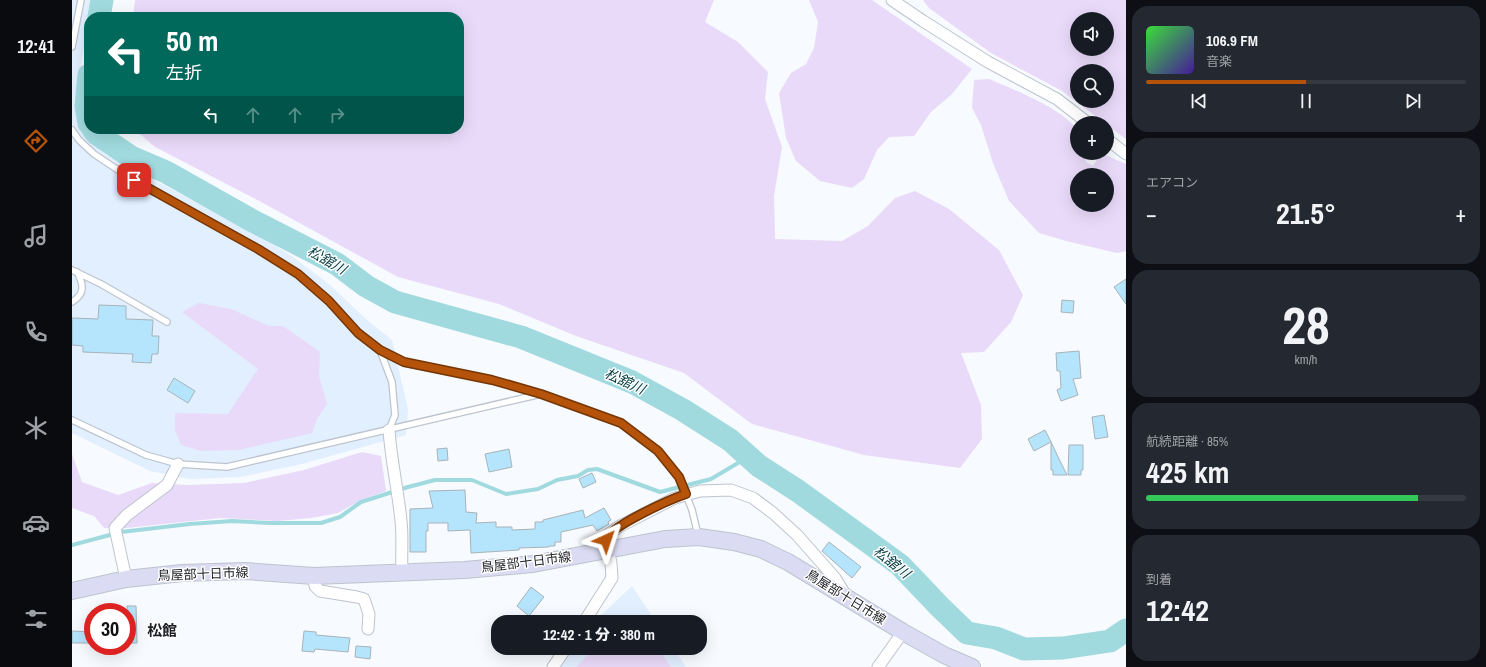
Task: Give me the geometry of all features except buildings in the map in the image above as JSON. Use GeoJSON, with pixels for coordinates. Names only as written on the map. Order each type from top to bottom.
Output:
{"type":"FeatureCollection","features":[{"type":"Feature","properties":{"kind":"main road","name":"鳥屋部十日市線"},"geometry":{"type":"LineString","coordinates":[[72,590],[126,579],[182,573],[246,571],[314,576],[465,570],[533,564],[666,539],[699,537],[734,542],[761,550],[805,571],[848,599],[944,655],[972,667]]}},
{"type":"Feature","properties":{"kind":"street"},"geometry":{"type":"LineString","coordinates":[[892,0],[988,62],[1057,99],[1079,116]]}},
{"type":"Feature","properties":{"kind":"street"},"geometry":{"type":"LineString","coordinates":[[1114,145],[1126,154]]}},
{"type":"Feature","properties":{"kind":"street"},"geometry":{"type":"LineString","coordinates":[[389,430],[390,451],[397,485],[401,522],[402,573]]}},
{"type":"Feature","properties":{"kind":"street"},"geometry":{"type":"LineString","coordinates":[[126,579],[115,528],[127,515],[167,485],[178,464]]}},
{"type":"Feature","properties":{"kind":"street"},"geometry":{"type":"LineString","coordinates":[[588,615],[612,578],[611,562],[606,539],[609,534],[620,526],[661,504],[686,494],[700,491],[731,490],[753,498],[773,513],[797,535],[835,578],[848,599]]}},
{"type":"Feature","properties":{"kind":"street"},"geometry":{"type":"LineString","coordinates":[[314,576],[315,586],[320,591],[357,596],[364,599],[369,614],[368,629]]}},
{"type":"Feature","properties":{"kind":"street"},"geometry":{"type":"LineString","coordinates":[[878,667],[903,632]]}},
{"type":"Feature","properties":{"kind":"street"},"geometry":{"type":"LineString","coordinates":[[553,667],[561,655]]}},
{"type":"Feature","properties":{"kind":"lane"},"geometry":{"type":"LineString","coordinates":[[72,47],[80,0]]}},
{"type":"Feature","properties":{"kind":"lane"},"geometry":{"type":"LineString","coordinates":[[72,130],[79,140],[94,154],[121,172],[258,249],[298,274],[329,301],[358,333],[380,350],[404,362],[492,380],[541,394],[621,423],[658,451],[679,477],[692,510],[699,537]]}},
{"type":"Feature","properties":{"kind":"lane"},"geometry":{"type":"LineString","coordinates":[[72,302],[79,298],[82,291],[82,281],[74,271]]}},
{"type":"Feature","properties":{"kind":"lane"},"geometry":{"type":"LineString","coordinates":[[74,271],[102,284],[167,322]]}},
{"type":"Feature","properties":{"kind":"lane"},"geometry":{"type":"LineString","coordinates":[[380,350],[392,382],[395,415],[389,430]]}},
{"type":"Feature","properties":{"kind":"lane"},"geometry":{"type":"LineString","coordinates":[[72,420],[146,455],[178,464],[227,468],[541,394]]}},
{"type":"Feature","properties":{"kind":"shaded area"},"geometry":{"type":"Polygon","coordinates":[[[72,0],[93,0],[91,12],[84,12],[84,48],[74,102],[84,129],[84,134],[87,134],[91,141],[105,154],[263,238],[293,257],[330,285],[366,319],[392,340],[408,409],[406,435],[302,464],[240,477],[190,479],[150,471],[72,433],[72,0]]]}},
{"type":"Feature","properties":{"kind":"shaded area"},"geometry":{"type":"Polygon","coordinates":[[[135,0],[714,0],[705,22],[738,42],[768,72],[765,99],[782,147],[774,196],[775,239],[842,241],[868,226],[895,198],[915,191],[949,209],[999,250],[1023,295],[1011,322],[984,352],[961,353],[981,405],[982,439],[960,468],[864,455],[752,424],[684,373],[576,336],[499,304],[398,277],[263,203],[155,147],[140,134],[464,134],[464,12],[134,12],[135,0]]]}},
{"type":"Feature","properties":{"kind":"shaded area"},"geometry":{"type":"Polygon","coordinates":[[[809,0],[872,0],[972,69],[952,94],[931,112],[914,136],[889,137],[877,150],[864,179],[852,188],[820,181],[796,161],[786,138],[779,93],[791,73],[806,64],[814,48],[818,22],[809,0]]]}},
{"type":"Feature","properties":{"kind":"shaded area"},"geometry":{"type":"Polygon","coordinates":[[[923,0],[1126,0],[1126,139],[1114,130],[1114,116],[1096,116],[1085,108],[1114,108],[1114,64],[1070,64],[1070,97],[1062,91],[991,53],[929,8],[923,0]]]}},
{"type":"Feature","properties":{"kind":"shaded area"},"geometry":{"type":"Polygon","coordinates":[[[989,79],[1037,100],[1070,121],[1070,160],[1086,160],[1086,162],[1093,166],[1097,160],[1114,160],[1114,159],[1126,164],[1126,251],[1117,253],[1039,233],[1009,201],[993,163],[981,125],[972,108],[974,80],[989,79]]]}},
{"type":"Feature","properties":{"kind":"shaded area"},"geometry":{"type":"Polygon","coordinates":[[[199,303],[231,309],[269,326],[283,326],[320,352],[319,376],[327,404],[317,419],[312,433],[239,450],[201,451],[181,445],[175,430],[175,413],[228,414],[258,369],[182,312],[199,303]]]}},
{"type":"Feature","properties":{"kind":"shaded area"},"geometry":{"type":"Polygon","coordinates":[[[362,452],[381,456],[386,491],[361,500],[338,513],[311,518],[278,521],[221,518],[126,528],[104,528],[94,516],[72,508],[72,454],[82,482],[118,495],[152,483],[189,485],[244,483],[304,470],[362,452]]]}},
{"type":"Feature","properties":{"kind":"shaded area"},"geometry":{"type":"Polygon","coordinates":[[[632,586],[651,615],[601,615],[632,586]]]}},
{"type":"Feature","properties":{"kind":"shaded area"},"geometry":{"type":"Polygon","coordinates":[[[566,655],[678,655],[686,667],[558,667],[566,655]]]}},
{"type":"Feature","properties":{"kind":"shaded area"},"geometry":{"type":"Polygon","coordinates":[[[588,655],[663,655],[671,667],[576,667],[588,655]]]}},
{"type":"Feature","properties":{"kind":"waterway","name":"松舘川"},"geometry":{"type":"LineString","coordinates":[[100,12],[102,0]]}},
{"type":"Feature","properties":{"kind":"waterway","name":"松舘川"},"geometry":{"type":"LineString","coordinates":[[97,134],[131,157],[166,172],[251,220],[337,264],[366,286],[395,302],[521,337],[632,382],[683,410],[730,440],[759,466],[798,491],[900,565],[967,633],[996,638],[1024,649],[1063,648],[1110,641],[1126,630]]}},
{"type":"Feature","properties":{"kind":"waterway"},"geometry":{"type":"LineString","coordinates":[[72,545],[121,532],[190,524],[232,521],[321,523],[340,517],[361,502],[435,480],[472,480],[506,494],[538,489],[557,480],[578,476],[588,470],[597,469],[660,492],[711,479],[738,463],[745,452]]}},
{"type":"Feature","properties":{"kind":"district","name":"松館"},"geometry":{"type":"Point","coordinates":[162,630]}},
{"type":"Feature","properties":{"kind":"route"},"geometry":{"type":"LineString","coordinates":[[134,180],[258,249],[298,274],[329,301],[358,333],[380,350],[404,362],[492,380],[541,394],[621,423],[658,451],[679,477],[686,494],[661,504],[620,526],[609,534],[606,540]]}}]}
